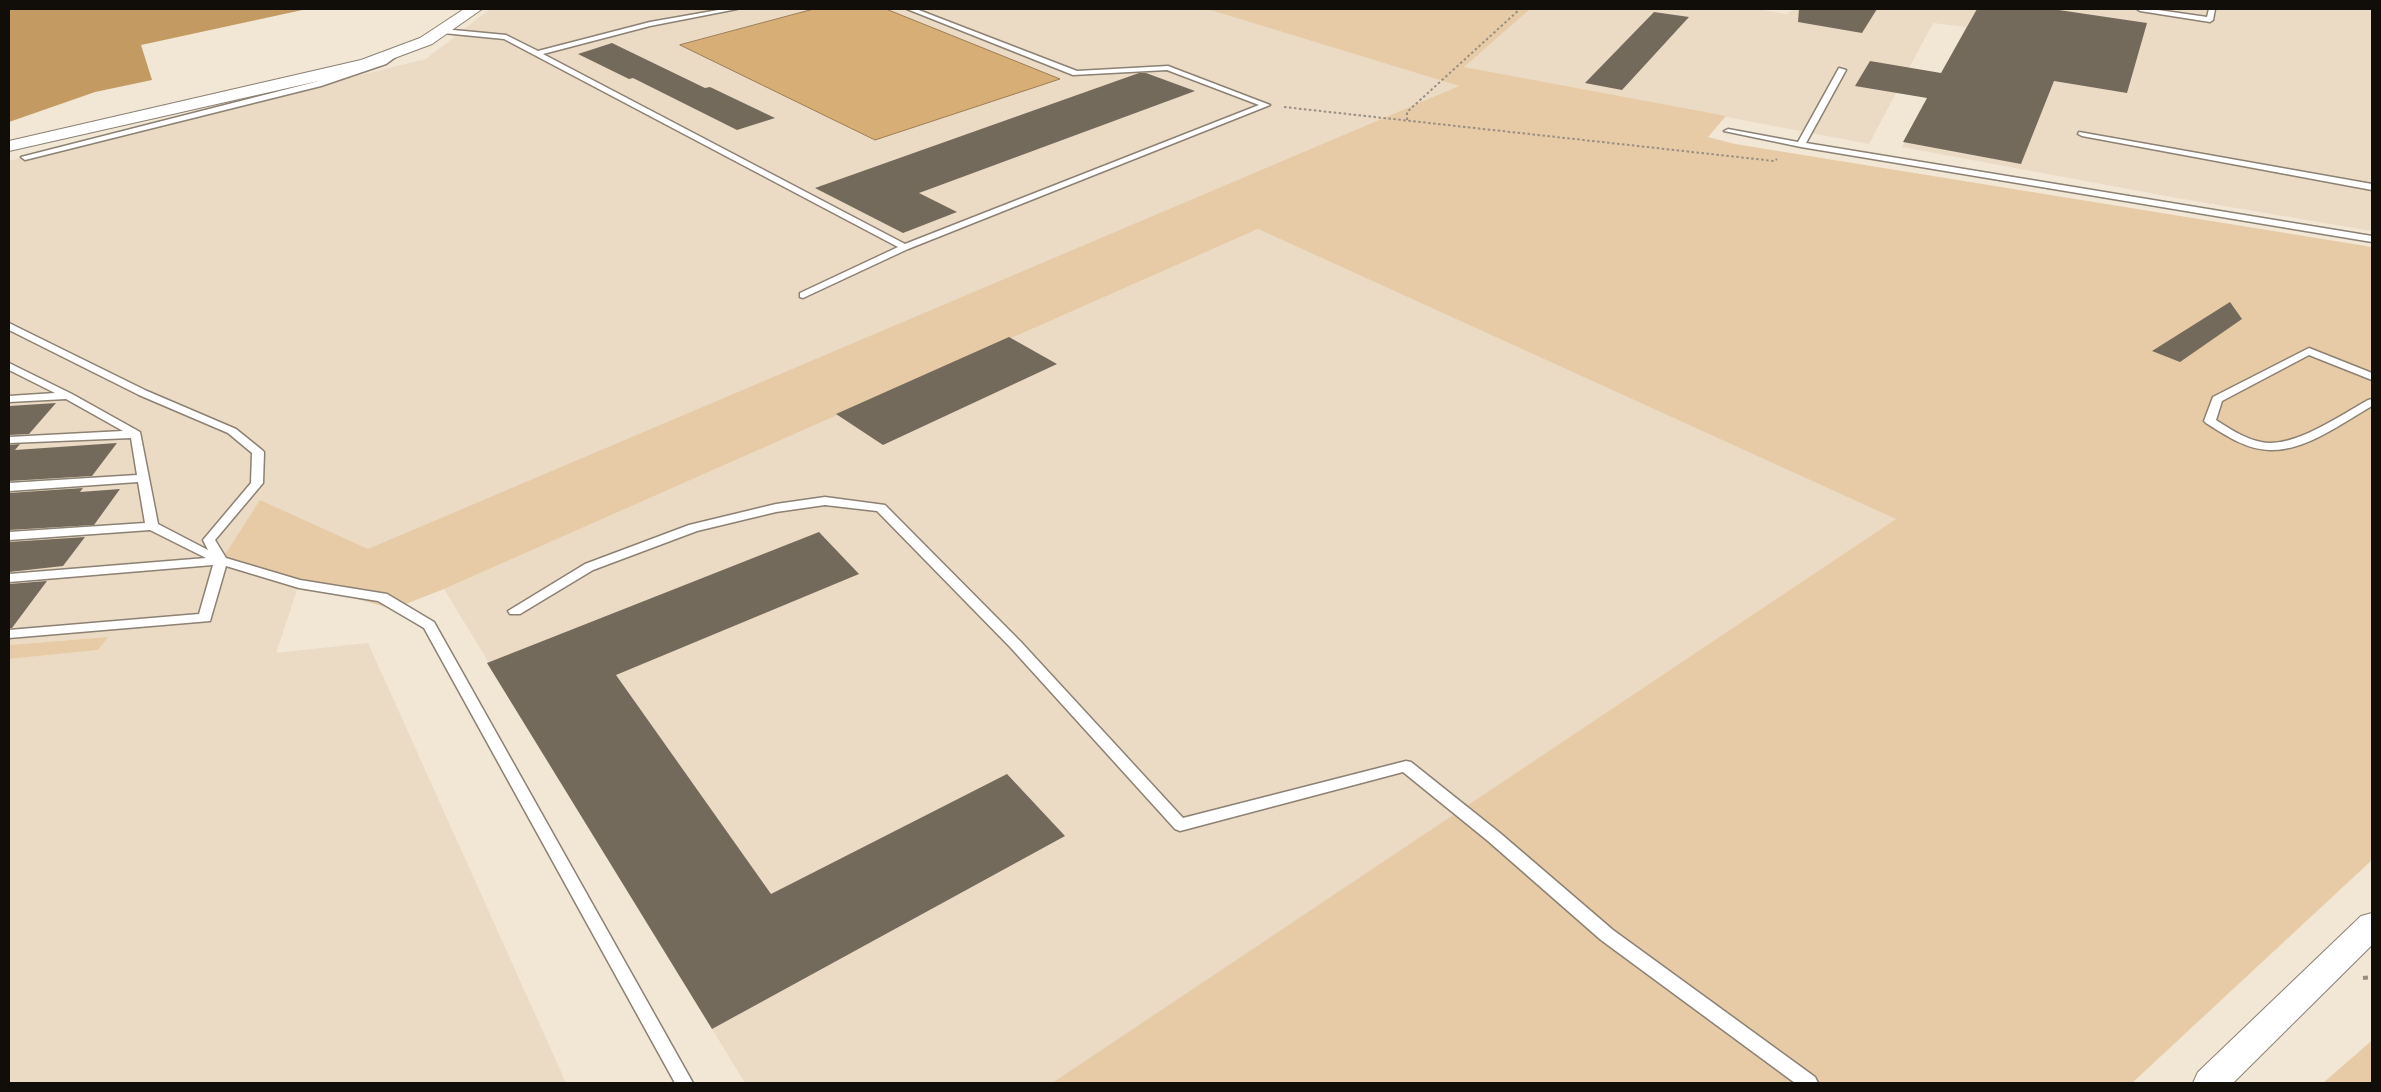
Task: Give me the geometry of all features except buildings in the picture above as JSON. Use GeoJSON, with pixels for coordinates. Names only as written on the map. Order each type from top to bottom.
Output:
{"type":"FeatureCollection","features":[{"type":"Feature","properties":{"kind":"street"},"geometry":{"type":"LineString","coordinates":[[9,146],[323,75],[399,52],[443,31],[474,9]]}},
{"type":"Feature","properties":{"kind":"street"},"geometry":{"type":"LineString","coordinates":[[2210,1083],[2372,924]]}},
{"type":"Feature","properties":{"kind":"lane"},"geometry":{"type":"LineString","coordinates":[[538,53],[650,24],[734,9]]}},
{"type":"Feature","properties":{"kind":"lane"},"geometry":{"type":"LineString","coordinates":[[910,9],[1076,72],[1168,68],[1266,105]]}},
{"type":"Feature","properties":{"kind":"lane"},"geometry":{"type":"LineString","coordinates":[[2140,9],[2210,20],[2212,9]]}},
{"type":"Feature","properties":{"kind":"lane"},"geometry":{"type":"LineString","coordinates":[[443,31],[506,37],[905,247]]}},
{"type":"Feature","properties":{"kind":"lane"},"geometry":{"type":"LineString","coordinates":[[24,156],[318,84],[383,62],[399,52]]}},
{"type":"Feature","properties":{"kind":"lane"},"geometry":{"type":"LineString","coordinates":[[1801,144],[1842,70]]}},
{"type":"Feature","properties":{"kind":"lane"},"geometry":{"type":"LineString","coordinates":[[803,295],[905,247],[1266,105]]}},
{"type":"Feature","properties":{"kind":"lane"},"geometry":{"type":"LineString","coordinates":[[1728,131],[2372,239]]}},
{"type":"Feature","properties":{"kind":"lane"},"geometry":{"type":"LineString","coordinates":[[2082,134],[2372,187]]}},
{"type":"Feature","properties":{"kind":"lane"},"geometry":{"type":"LineString","coordinates":[[9,326],[143,393],[232,431],[258,452],[257,483],[209,540],[221,562],[205,618],[9,634]]}},
{"type":"Feature","properties":{"kind":"lane"},"geometry":{"type":"LineString","coordinates":[[2372,377],[2309,351],[2217,399],[2210,421],[2232,436],[2269,447],[2292,444],[2372,402]]}},
{"type":"Feature","properties":{"kind":"lane"},"geometry":{"type":"LineString","coordinates":[[9,366],[136,434]]}},
{"type":"Feature","properties":{"kind":"lane"},"geometry":{"type":"LineString","coordinates":[[9,399],[68,396]]}},
{"type":"Feature","properties":{"kind":"lane"},"geometry":{"type":"LineString","coordinates":[[136,434],[152,526]]}},
{"type":"Feature","properties":{"kind":"lane"},"geometry":{"type":"LineString","coordinates":[[9,440],[136,434]]}},
{"type":"Feature","properties":{"kind":"lane"},"geometry":{"type":"LineString","coordinates":[[9,487],[143,478]]}},
{"type":"Feature","properties":{"kind":"lane"},"geometry":{"type":"LineString","coordinates":[[515,611],[589,567],[693,528],[776,508],[825,501],[881,508],[1016,645],[1180,825],[1406,766],[1494,837],[1607,935],[1809,1083]]}},
{"type":"Feature","properties":{"kind":"lane"},"geometry":{"type":"LineString","coordinates":[[9,536],[152,526],[221,562],[299,584],[382,597],[429,626],[684,1083]]}},
{"type":"Feature","properties":{"kind":"lane"},"geometry":{"type":"LineString","coordinates":[[9,578],[221,562]]}},
{"type":"Feature","properties":{"kind":"path"},"geometry":{"type":"LineString","coordinates":[[1407,120],[1408,112],[1520,9]]}},
{"type":"Feature","properties":{"kind":"path"},"geometry":{"type":"LineString","coordinates":[[1266,105],[1774,161],[1801,144]]}},
{"type":"Feature","properties":{"kind":"shaded area"},"geometry":{"type":"Polygon","coordinates":[[[9,9],[307,9],[141,45],[152,80],[95,92],[9,122],[9,9]]]}},
{"type":"Feature","properties":{"kind":"shaded area"},"geometry":{"type":"Polygon","coordinates":[[[490,9],[1207,9],[1459,86],[368,550],[260,500],[299,584],[276,653],[368,643],[566,1083],[9,1083],[9,659],[98,650],[107,637],[9,645],[9,161],[426,59],[490,9]]]}},
{"type":"Feature","properties":{"kind":"shaded area"},"geometry":{"type":"Polygon","coordinates":[[[814,9],[886,9],[1060,79],[875,140],[680,45],[814,9]]]}},
{"type":"Feature","properties":{"kind":"shaded area"},"geometry":{"type":"Polygon","coordinates":[[[1207,9],[1530,9],[1464,67],[1726,116],[1708,137],[1735,144],[2372,247],[2372,860],[2132,1083],[1052,1083],[1896,519],[1258,229],[444,589],[393,609],[221,561],[260,500],[368,549],[1459,86],[1207,9]]]}},
{"type":"Feature","properties":{"kind":"shaded area"},"geometry":{"type":"Polygon","coordinates":[[[1530,9],[1756,9],[1786,14],[1794,9],[2372,9],[2372,231],[2177,198],[1902,147],[1966,27],[1933,23],[1869,144],[1463,67],[1530,9]]]}},
{"type":"Feature","properties":{"kind":"shaded area"},"geometry":{"type":"Polygon","coordinates":[[[1258,229],[1897,519],[1052,1083],[745,1083],[444,589],[1258,229]]]}},
{"type":"Feature","properties":{"kind":"shaded area"},"geometry":{"type":"Polygon","coordinates":[[[108,637],[98,650],[9,659],[9,645],[108,637]]]}},
{"type":"Feature","properties":{"kind":"shaded area"},"geometry":{"type":"Polygon","coordinates":[[[2372,1040],[2372,1083],[2323,1083],[2369,1043],[2372,1040]]]}}]}
